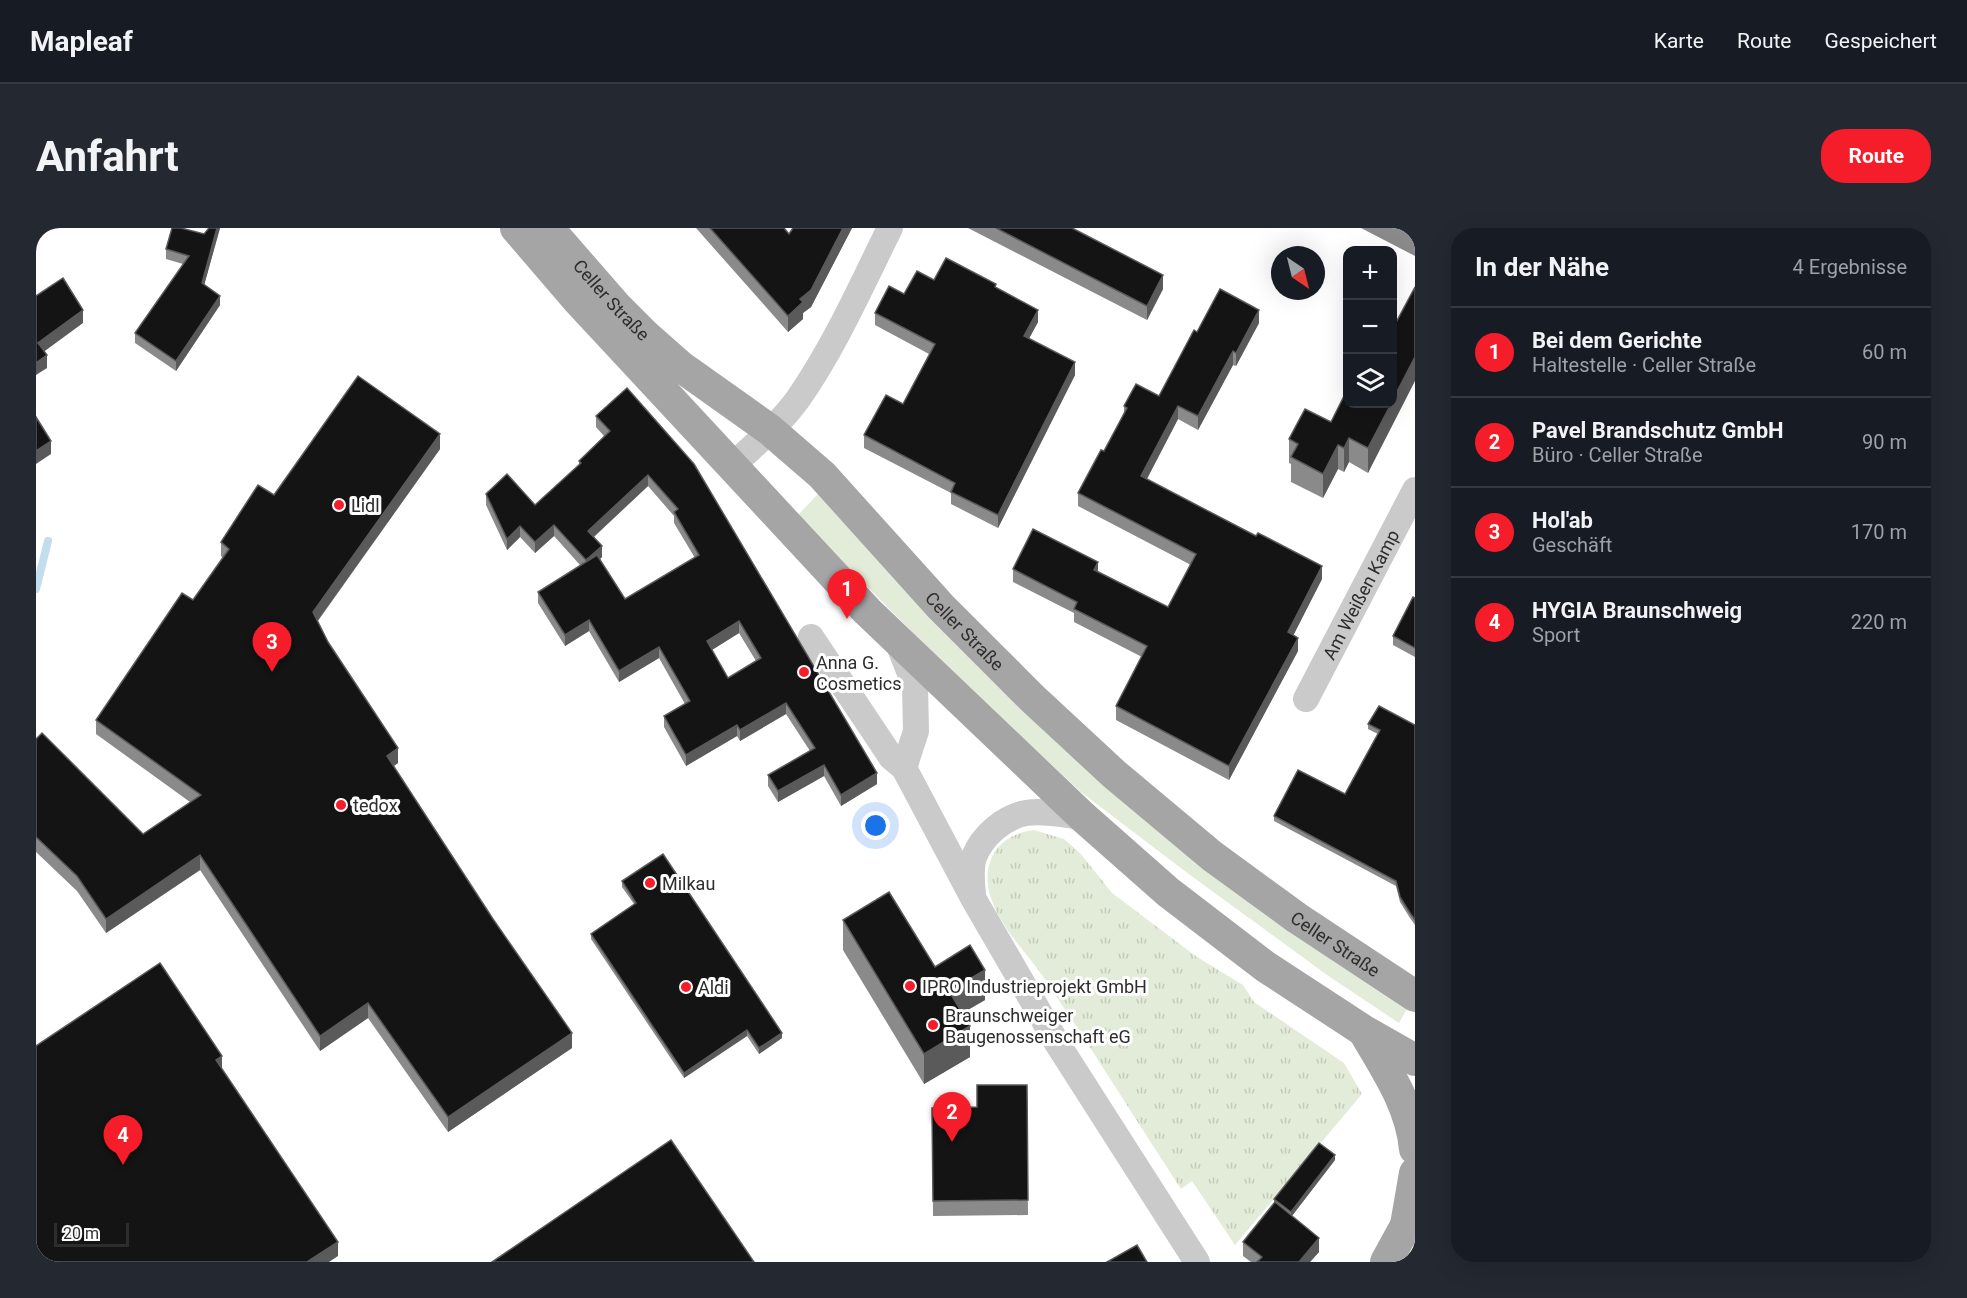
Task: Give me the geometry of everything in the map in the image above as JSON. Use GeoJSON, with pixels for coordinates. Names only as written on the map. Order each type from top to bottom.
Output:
{"type":"FeatureCollection","features":[{"type":"Feature","properties":{"kind":"main road","name":"Celler Straße"},"geometry":{"type":"LineString","coordinates":[[516,228],[577,299],[898,643],[1083,817],[1168,892],[1266,967],[1364,1031],[1415,1060]]}},
{"type":"Feature","properties":{"kind":"main road","name":"Celler Straße"},"geometry":{"type":"LineString","coordinates":[[548,228],[616,306],[646,336],[680,366],[770,430],[822,475],[941,607],[1032,698],[1114,774],[1221,863],[1297,918],[1415,996]]}},
{"type":"Feature","properties":{"kind":"main road"},"geometry":{"type":"LineString","coordinates":[[1364,1031],[1408,1113],[1415,1149]]}},
{"type":"Feature","properties":{"kind":"main road"},"geometry":{"type":"LineString","coordinates":[[1386,1262],[1411,1217],[1415,1173]]}},
{"type":"Feature","properties":{"kind":"street"},"geometry":{"type":"LineString","coordinates":[[733,465],[770,430],[796,401],[825,357],[890,228]]}},
{"type":"Feature","properties":{"kind":"street","name":"Am Weißen Kamp"},"geometry":{"type":"LineString","coordinates":[[1306,699],[1415,490]]}},
{"type":"Feature","properties":{"kind":"street"},"geometry":{"type":"LineString","coordinates":[[811,637],[891,757],[904,768],[973,898],[1057,1043],[1197,1262]]}},
{"type":"Feature","properties":{"kind":"street","name":"Celler Straße"},"geometry":{"type":"LineString","coordinates":[[898,643],[915,686],[916,731],[904,768]]}},
{"type":"Feature","properties":{"kind":"street"},"geometry":{"type":"LineString","coordinates":[[973,898],[971,875],[974,856],[991,831],[1007,820],[1025,813],[1042,812],[1083,817]]}},
{"type":"Feature","properties":{"kind":"street"},"geometry":{"type":"LineString","coordinates":[[1364,1031],[1415,1047]]}},
{"type":"Feature","properties":{"kind":"green space"},"geometry":{"type":"Polygon","coordinates":[[[819,493],[975,659],[1407,1009],[1399,1023],[1327,975],[1081,792],[959,679],[797,516],[819,493]]]}},
{"type":"Feature","properties":{"kind":"green space"},"geometry":{"type":"Polygon","coordinates":[[[1034,830],[1064,839],[1080,853],[1112,893],[1197,957],[1243,985],[1254,1002],[1344,1063],[1362,1094],[1235,1245],[1192,1181],[1181,1189],[1061,1004],[996,911],[988,885],[989,864],[993,855],[1005,841],[1023,832],[1034,830]]]}},
{"type":"Feature","properties":{"kind":"building"},"geometry":{"type":"Polygon","coordinates":[[[172,228],[204,234],[209,228],[217,228],[202,283],[220,296],[176,361],[135,333],[189,256],[166,249],[172,228]]]}},
{"type":"Feature","properties":{"kind":"building"},"geometry":{"type":"Polygon","coordinates":[[[710,228],[784,228],[789,234],[793,228],[843,228],[811,290],[800,299],[803,302],[788,316],[710,228]]]}},
{"type":"Feature","properties":{"kind":"building"},"geometry":{"type":"Polygon","coordinates":[[[996,228],[1072,228],[1163,275],[1147,306],[996,228]]]}},
{"type":"Feature","properties":{"kind":"building"},"geometry":{"type":"Polygon","coordinates":[[[946,258],[996,284],[995,287],[1038,310],[1024,336],[1075,362],[998,515],[951,492],[955,483],[864,435],[886,395],[903,404],[935,344],[875,313],[889,286],[904,294],[917,271],[934,280],[946,258]]]}},
{"type":"Feature","properties":{"kind":"building"},"geometry":{"type":"Polygon","coordinates":[[[63,278],[83,310],[38,343],[47,355],[36,363],[36,296],[63,278]]]}},
{"type":"Feature","properties":{"kind":"building"},"geometry":{"type":"Polygon","coordinates":[[[1415,287],[1415,357],[1397,391],[1397,354],[1397,321],[1415,287]]]}},
{"type":"Feature","properties":{"kind":"building"},"geometry":{"type":"Polygon","coordinates":[[[1220,289],[1259,310],[1236,353],[1233,351],[1198,416],[1178,406],[1141,476],[1256,536],[1258,533],[1322,566],[1288,632],[1298,638],[1229,766],[1116,706],[1147,646],[1074,609],[1077,602],[1013,569],[1033,529],[1098,562],[1094,570],[1168,607],[1196,554],[1078,493],[1127,408],[1124,406],[1136,384],[1159,396],[1194,330],[1197,332],[1220,289]]]}},
{"type":"Feature","properties":{"kind":"building"},"geometry":{"type":"Polygon","coordinates":[[[358,376],[440,434],[313,612],[328,642],[398,748],[387,756],[493,919],[572,1033],[448,1117],[368,1003],[320,1036],[200,855],[106,919],[77,876],[36,837],[36,739],[42,733],[143,834],[201,795],[96,720],[182,593],[193,600],[229,549],[221,542],[258,485],[274,495],[358,376]]]}},
{"type":"Feature","properties":{"kind":"building"},"geometry":{"type":"Polygon","coordinates":[[[627,388],[694,464],[877,773],[841,795],[824,765],[778,791],[768,775],[815,748],[786,703],[740,730],[737,725],[686,755],[664,716],[690,701],[659,647],[619,671],[589,620],[565,635],[538,592],[597,555],[625,599],[699,555],[674,512],[678,509],[648,475],[588,531],[602,546],[586,560],[554,525],[535,542],[520,526],[507,539],[486,494],[507,474],[535,505],[581,463],[579,461],[610,431],[596,416],[627,388]],[[739,621],[707,641],[728,678],[761,658],[739,621]]]}},
{"type":"Feature","properties":{"kind":"building"},"geometry":{"type":"Polygon","coordinates":[[[1343,398],[1343,408],[1389,408],[1368,448],[1349,438],[1344,448],[1338,445],[1323,474],[1291,457],[1298,444],[1289,439],[1305,409],[1331,422],[1343,398]]]}},
{"type":"Feature","properties":{"kind":"building"},"geometry":{"type":"Polygon","coordinates":[[[36,417],[51,441],[36,451],[36,417]]]}},
{"type":"Feature","properties":{"kind":"building"},"geometry":{"type":"Polygon","coordinates":[[[1413,597],[1415,598],[1415,648],[1393,636],[1413,597]]]}},
{"type":"Feature","properties":{"kind":"building"},"geometry":{"type":"Polygon","coordinates":[[[1379,706],[1415,725],[1415,920],[1400,897],[1396,881],[1274,816],[1298,770],[1345,794],[1380,730],[1368,724],[1379,706]]]}},
{"type":"Feature","properties":{"kind":"building","name":"Aldi"},"geometry":{"type":"Polygon","coordinates":[[[663,854],[782,1033],[759,1048],[747,1030],[684,1073],[591,934],[636,903],[622,881],[663,854]]]}},
{"type":"Feature","properties":{"kind":"building"},"geometry":{"type":"Polygon","coordinates":[[[889,892],[935,967],[970,945],[985,970],[949,991],[970,1026],[924,1054],[843,920],[889,892]]]}},
{"type":"Feature","properties":{"kind":"building"},"geometry":{"type":"Polygon","coordinates":[[[160,963],[222,1056],[216,1060],[338,1242],[307,1262],[36,1262],[36,1046],[160,963]]]}},
{"type":"Feature","properties":{"kind":"building"},"geometry":{"type":"Polygon","coordinates":[[[977,1085],[1027,1085],[1028,1200],[933,1201],[932,1108],[977,1107],[977,1085]]]}},
{"type":"Feature","properties":{"kind":"building"},"geometry":{"type":"Polygon","coordinates":[[[671,1140],[754,1262],[492,1262],[671,1140]]]}},
{"type":"Feature","properties":{"kind":"building"},"geometry":{"type":"Polygon","coordinates":[[[1319,1143],[1335,1155],[1291,1212],[1274,1199],[1319,1143]]]}},
{"type":"Feature","properties":{"kind":"building"},"geometry":{"type":"Polygon","coordinates":[[[1275,1202],[1319,1238],[1299,1262],[1257,1262],[1262,1257],[1243,1242],[1275,1202]]]}},
{"type":"Feature","properties":{"kind":"building"},"geometry":{"type":"Polygon","coordinates":[[[1137,1245],[1147,1262],[1107,1262],[1137,1245]]]}},
{"type":"Feature","properties":{"kind":"waterway"},"geometry":{"type":"LineString","coordinates":[[36,589],[48,541]]}},
{"type":"Feature","properties":{"kind":"place","name":"Lidl"},"geometry":{"type":"Point","coordinates":[339,505]}},
{"type":"Feature","properties":{"kind":"place","name":"Bei dem Gerichte"},"geometry":{"type":"Point","coordinates":[847,619]}},
{"type":"Feature","properties":{"kind":"place","name":"Hol'ab"},"geometry":{"type":"Point","coordinates":[272,672]}},
{"type":"Feature","properties":{"kind":"place","name":"Anna G. Cosmetics"},"geometry":{"type":"Point","coordinates":[804,672]}},
{"type":"Feature","properties":{"kind":"place","name":"tedox"},"geometry":{"type":"Point","coordinates":[341,805]}},
{"type":"Feature","properties":{"kind":"place","name":"Milkau"},"geometry":{"type":"Point","coordinates":[650,883]}},
{"type":"Feature","properties":{"kind":"place","name":"IPRO Industrieprojekt GmbH"},"geometry":{"type":"Point","coordinates":[910,986]}},
{"type":"Feature","properties":{"kind":"place","name":"Aldi"},"geometry":{"type":"Point","coordinates":[686,987]}},
{"type":"Feature","properties":{"kind":"place","name":"Braunschweiger Baugenossenschaft eG"},"geometry":{"type":"Point","coordinates":[933,1025]}},
{"type":"Feature","properties":{"kind":"place","name":"Pavel Brandschutz GmbH"},"geometry":{"type":"Point","coordinates":[952,1142]}},
{"type":"Feature","properties":{"kind":"place","name":"HYGIA Braunschweig"},"geometry":{"type":"Point","coordinates":[123,1165]}}]}
